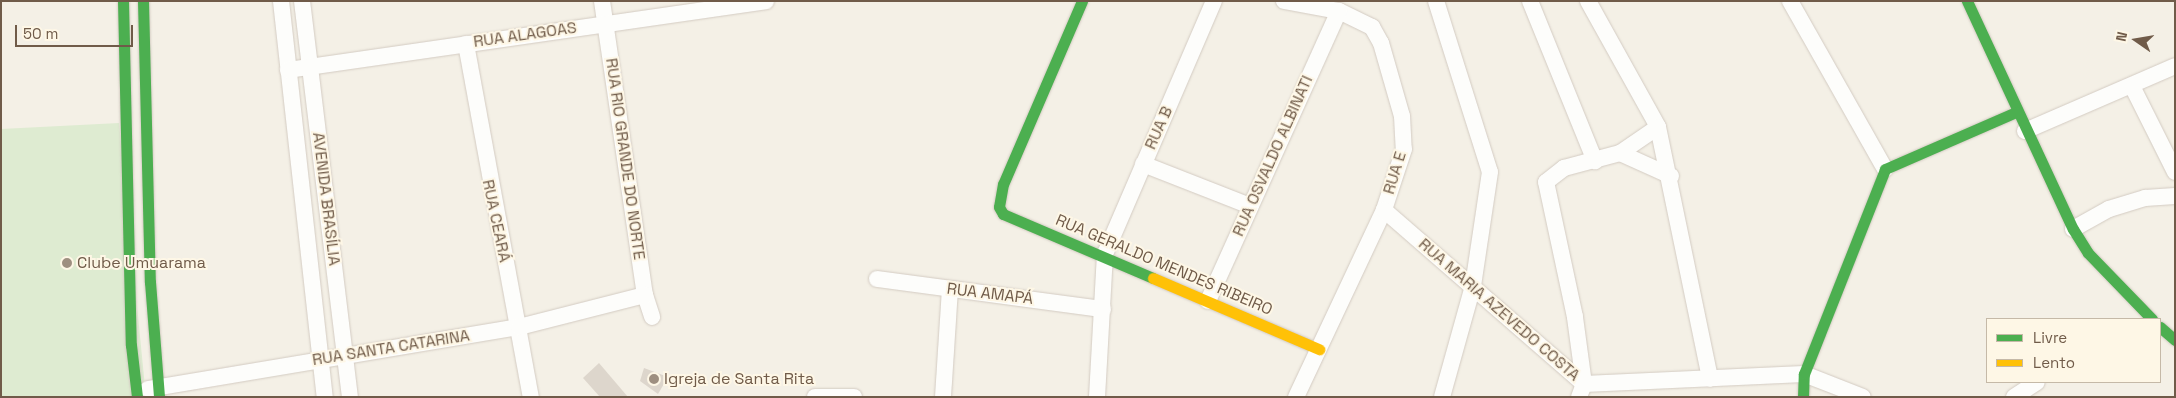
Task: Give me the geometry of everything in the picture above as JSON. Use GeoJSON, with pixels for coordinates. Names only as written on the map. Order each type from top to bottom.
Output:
{"type":"FeatureCollection","features":[{"type":"Feature","properties":{"kind":"street"},"geometry":{"type":"LineString","coordinates":[[123,1],[131,345],[136,394]]}},
{"type":"Feature","properties":{"kind":"street"},"geometry":{"type":"LineString","coordinates":[[143,1],[157,392]]}},
{"type":"Feature","properties":{"kind":"street","name":"AVENIDA BRASÍLIA"},"geometry":{"type":"LineString","coordinates":[[281,1],[324,397]]}},
{"type":"Feature","properties":{"kind":"street","name":"AVENIDA BRASÍLIA"},"geometry":{"type":"LineString","coordinates":[[302,1],[350,397]]}},
{"type":"Feature","properties":{"kind":"street","name":"RUA RIO GRANDE DO NORTE"},"geometry":{"type":"LineString","coordinates":[[602,1],[645,295],[652,317]]}},
{"type":"Feature","properties":{"kind":"street","name":"RUA GERALDO MENDES RIBEIRO"},"geometry":{"type":"LineString","coordinates":[[1082,1],[1003,184],[998,207],[1011,219],[1105,254],[1208,301],[1319,348]]}},
{"type":"Feature","properties":{"kind":"street","name":"RUA B"},"geometry":{"type":"LineString","coordinates":[[1105,254],[1214,1]]}},
{"type":"Feature","properties":{"kind":"street","name":"RUA E"},"geometry":{"type":"LineString","coordinates":[[1284,1],[1339,11],[1372,27],[1381,43],[1402,116],[1404,149],[1384,210],[1296,397]]}},
{"type":"Feature","properties":{"kind":"street"},"geometry":{"type":"LineString","coordinates":[[1436,1],[1490,172],[1473,286],[1442,397]]}},
{"type":"Feature","properties":{"kind":"street"},"geometry":{"type":"LineString","coordinates":[[1530,1],[1595,161]]}},
{"type":"Feature","properties":{"kind":"street"},"geometry":{"type":"LineString","coordinates":[[1588,1],[1658,127],[1671,176],[1710,379]]}},
{"type":"Feature","properties":{"kind":"street"},"geometry":{"type":"LineString","coordinates":[[1790,1],[1885,169]]}},
{"type":"Feature","properties":{"kind":"street"},"geometry":{"type":"LineString","coordinates":[[1967,1],[2016,112],[2073,228],[2088,253],[2151,318]]}},
{"type":"Feature","properties":{"kind":"street","name":"RUA ALAGOAS"},"geometry":{"type":"LineString","coordinates":[[288,70],[764,2]]}},
{"type":"Feature","properties":{"kind":"street","name":"RUA OSVALDO ALBINATI"},"geometry":{"type":"LineString","coordinates":[[1208,301],[1339,11]]}},
{"type":"Feature","properties":{"kind":"street","name":"RUA CEARÁ"},"geometry":{"type":"LineString","coordinates":[[466,44],[495,220],[519,327],[531,397]]}},
{"type":"Feature","properties":{"kind":"street"},"geometry":{"type":"LineString","coordinates":[[2025,131],[2175,66]]}},
{"type":"Feature","properties":{"kind":"street"},"geometry":{"type":"LineString","coordinates":[[2132,86],[2175,172]]}},
{"type":"Feature","properties":{"kind":"street"},"geometry":{"type":"LineString","coordinates":[[1803,397],[1804,374],[1885,169],[2016,112]]}},
{"type":"Feature","properties":{"kind":"street"},"geometry":{"type":"LineString","coordinates":[[1582,390],[1575,317],[1546,182],[1564,168],[1620,153],[1658,127]]}},
{"type":"Feature","properties":{"kind":"street"},"geometry":{"type":"LineString","coordinates":[[1620,153],[1671,176]]}},
{"type":"Feature","properties":{"kind":"street"},"geometry":{"type":"LineString","coordinates":[[1143,164],[1250,206]]}},
{"type":"Feature","properties":{"kind":"street"},"geometry":{"type":"LineString","coordinates":[[2073,228],[2109,209],[2144,198],[2175,196]]}},
{"type":"Feature","properties":{"kind":"street","name":"RUA MARIA AZEVEDO COSTA"},"geometry":{"type":"LineString","coordinates":[[1384,210],[1473,286],[1582,390],[1763,373],[1804,374],[1863,397]]}},
{"type":"Feature","properties":{"kind":"street"},"geometry":{"type":"LineString","coordinates":[[1097,397],[1105,254]]}},
{"type":"Feature","properties":{"kind":"street","name":"RUA AMAPÁ"},"geometry":{"type":"LineString","coordinates":[[876,279],[1103,309]]}},
{"type":"Feature","properties":{"kind":"street"},"geometry":{"type":"LineString","coordinates":[[943,397],[950,289]]}},
{"type":"Feature","properties":{"kind":"street","name":"RUA SANTA CATARINA"},"geometry":{"type":"LineString","coordinates":[[136,394],[157,392],[345,355],[519,327],[645,295]]}},
{"type":"Feature","properties":{"kind":"street"},"geometry":{"type":"LineString","coordinates":[[2161,327],[2175,340]]}},
{"type":"Feature","properties":{"kind":"street"},"geometry":{"type":"LineString","coordinates":[[2014,397],[2035,383]]}},
{"type":"Feature","properties":{"kind":"street"},"geometry":{"type":"LineString","coordinates":[[815,397],[854,397]]}},
{"type":"Feature","properties":{"kind":"green space","name":"Clube Umuarama"},"geometry":{"type":"Polygon","coordinates":[[[119,123],[146,397],[1,397],[1,129],[119,123]]]}},
{"type":"Feature","properties":{"kind":"building"},"geometry":{"type":"Polygon","coordinates":[[[599,363],[628,397],[600,397],[583,378],[599,363]]]}},
{"type":"Feature","properties":{"kind":"building","name":"Igreja de Santa Rita"},"geometry":{"type":"Polygon","coordinates":[[[644,368],[668,377],[658,394],[640,381],[644,368]]]}},
{"type":"Feature","properties":{"kind":"traffic: fast"},"geometry":{"type":"LineString","coordinates":[[123,1],[131,345],[137,397]]}},
{"type":"Feature","properties":{"kind":"traffic: fast"},"geometry":{"type":"LineString","coordinates":[[143,1],[150,282],[159,397]]}},
{"type":"Feature","properties":{"kind":"traffic: fast"},"geometry":{"type":"LineString","coordinates":[[1082,1],[1003,184],[999,207],[1003,214],[1153,278]]}},
{"type":"Feature","properties":{"kind":"traffic: fast"},"geometry":{"type":"LineString","coordinates":[[1967,1],[2073,229],[2088,253],[2151,318]]}},
{"type":"Feature","properties":{"kind":"traffic: fast"},"geometry":{"type":"LineString","coordinates":[[1803,397],[1804,374],[1885,169],[2016,112]]}},
{"type":"Feature","properties":{"kind":"traffic: fast"},"geometry":{"type":"LineString","coordinates":[[2161,328],[2175,340]]}},
{"type":"Feature","properties":{"kind":"traffic: slow"},"geometry":{"type":"LineString","coordinates":[[1153,278],[1319,349]]}},
{"type":"Feature","properties":{"kind":"place","name":"Clube Umuarama"},"geometry":{"type":"Point","coordinates":[67,263]}},
{"type":"Feature","properties":{"kind":"place","name":"Igreja de Santa Rita"},"geometry":{"type":"Point","coordinates":[654,379]}}]}
